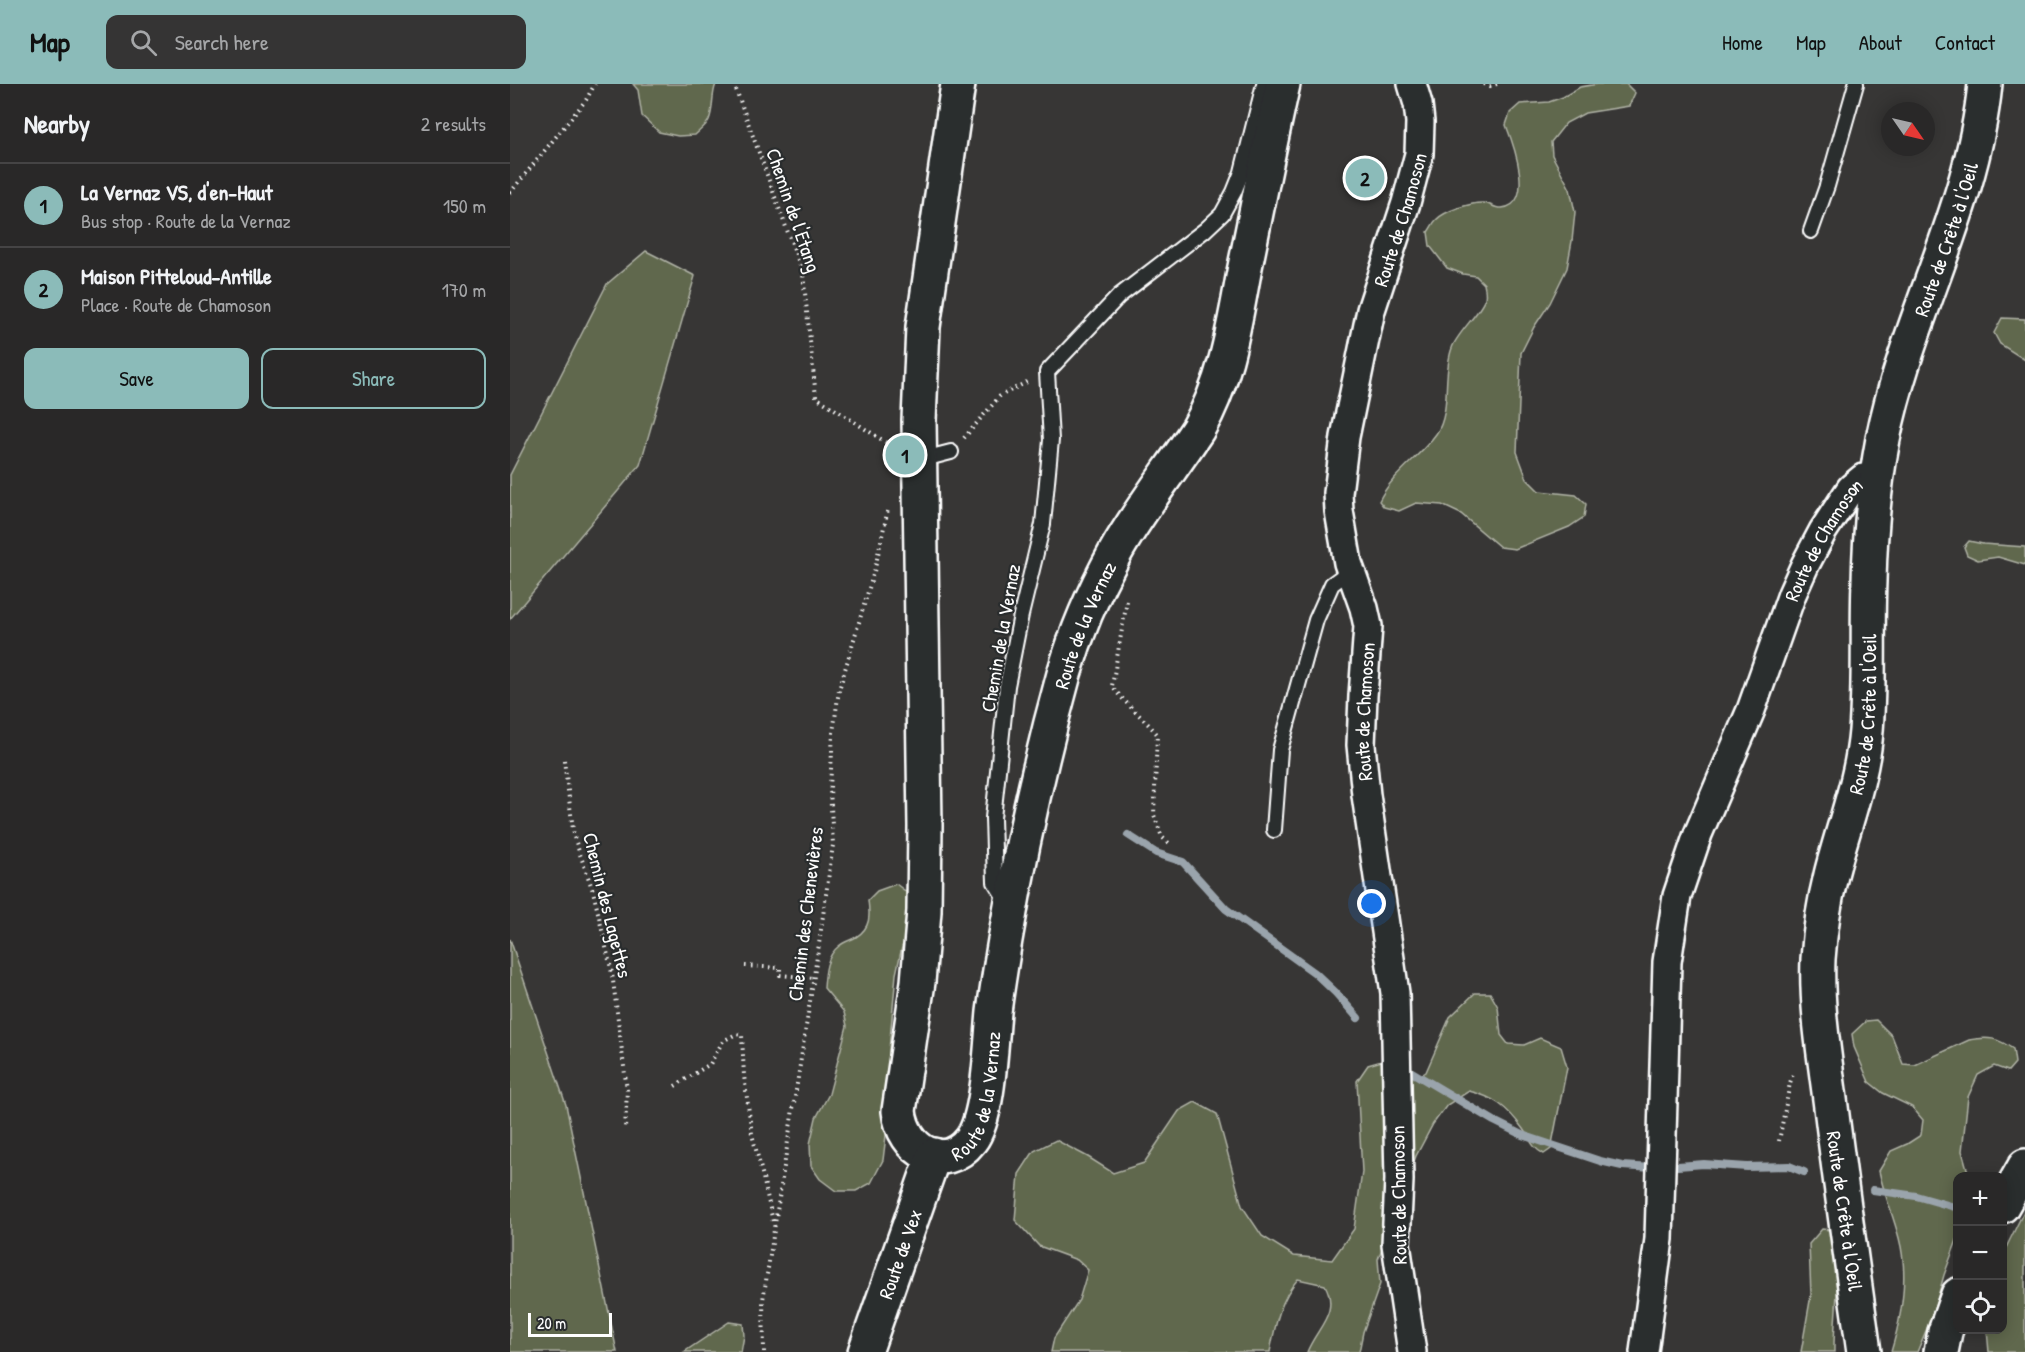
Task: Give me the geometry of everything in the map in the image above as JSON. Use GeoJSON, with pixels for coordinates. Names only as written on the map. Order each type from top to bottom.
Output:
{"type":"FeatureCollection","features":[{"type":"Feature","properties":{"kind":"street","name":"Route de la Vernaz"},"geometry":{"type":"LineString","coordinates":[[958,84],[923,327],[919,381],[908,454],[921,661],[925,826],[924,911],[918,982],[899,1111],[902,1128],[910,1143],[921,1151],[934,1155],[952,1155],[960,1151],[973,1138],[981,1118],[994,1010],[1011,908],[1031,810],[1060,692],[1083,620],[1115,552],[1198,429],[1220,383],[1235,322],[1283,84]]}},
{"type":"Feature","properties":{"kind":"street","name":"Route de Chamoson"},"geometry":{"type":"LineString","coordinates":[[1412,84],[1418,104],[1422,133],[1419,154],[1371,310],[1341,463],[1338,493],[1350,571],[1368,626],[1362,755],[1380,900],[1395,993],[1399,1180],[1396,1244],[1412,1352]]}},
{"type":"Feature","properties":{"kind":"street","name":"Route de Crête à l'Oeil"},"geometry":{"type":"LineString","coordinates":[[1864,1352],[1821,1029],[1818,961],[1823,909],[1860,770],[1866,733],[1870,553],[1877,477],[1884,434],[1910,342],[1946,242],[1970,166],[1984,84]]}},
{"type":"Feature","properties":{"kind":"street","name":"Route de Chamoson"},"geometry":{"type":"LineString","coordinates":[[1644,1352],[1659,1239],[1667,962],[1677,896],[1698,834],[1751,710],[1792,594],[1805,565],[1823,531],[1851,488],[1863,478],[1877,477]]}},
{"type":"Feature","properties":{"kind":"street","name":"Route de Vex"},"geometry":{"type":"LineString","coordinates":[[865,1352],[934,1155]]}},
{"type":"Feature","properties":{"kind":"street"},"geometry":{"type":"LineString","coordinates":[[2007,1197],[2025,1166]]}},
{"type":"Feature","properties":{"kind":"street"},"geometry":{"type":"LineString","coordinates":[[1941,1352],[1953,1309]]}},
{"type":"Feature","properties":{"kind":"lane"},"geometry":{"type":"LineString","coordinates":[[1047,372],[1119,296],[1205,230],[1222,214],[1242,172],[1264,84]]}},
{"type":"Feature","properties":{"kind":"lane"},"geometry":{"type":"LineString","coordinates":[[1811,231],[1856,84]]}},
{"type":"Feature","properties":{"kind":"lane","name":"Chemin de la Vernaz"},"geometry":{"type":"LineString","coordinates":[[1011,908],[995,882],[993,818],[1007,686],[1042,524],[1050,440],[1047,372]]}},
{"type":"Feature","properties":{"kind":"lane"},"geometry":{"type":"LineString","coordinates":[[908,454],[951,452]]}},
{"type":"Feature","properties":{"kind":"lane"},"geometry":{"type":"LineString","coordinates":[[1274,830],[1281,750],[1316,620],[1332,584],[1350,571]]}},
{"type":"Feature","properties":{"kind":"path"},"geometry":{"type":"LineString","coordinates":[[510,193],[586,100],[595,84]]}},
{"type":"Feature","properties":{"kind":"path","name":"Chemin de l'Etang"},"geometry":{"type":"LineString","coordinates":[[734,84],[803,274],[816,397],[908,454]]}},
{"type":"Feature","properties":{"kind":"path"},"geometry":{"type":"LineString","coordinates":[[1484,84],[1490,87],[1497,84]]}},
{"type":"Feature","properties":{"kind":"path"},"geometry":{"type":"LineString","coordinates":[[951,452],[1000,396],[1047,372]]}},
{"type":"Feature","properties":{"kind":"path","name":"Chemin des Chenevières"},"geometry":{"type":"LineString","coordinates":[[764,1352],[764,1300],[814,978],[832,845],[830,788],[833,733],[839,690],[875,568],[889,503]]}},
{"type":"Feature","properties":{"kind":"path"},"geometry":{"type":"LineString","coordinates":[[1127,597],[1112,686],[1157,734],[1154,815],[1162,837],[1170,844]]}},
{"type":"Feature","properties":{"kind":"path","name":"Chemin des Lagettes"},"geometry":{"type":"LineString","coordinates":[[564,760],[574,837],[593,891],[612,973],[627,1090],[625,1129]]}},
{"type":"Feature","properties":{"kind":"path"},"geometry":{"type":"LineString","coordinates":[[746,966],[780,968],[780,975],[814,978]]}},
{"type":"Feature","properties":{"kind":"path"},"geometry":{"type":"LineString","coordinates":[[1779,1141],[1790,1083],[1804,1041],[1821,1029]]}},
{"type":"Feature","properties":{"kind":"path"},"geometry":{"type":"LineString","coordinates":[[675,1086],[710,1064],[723,1041],[736,1034],[742,1035],[744,1077],[752,1134],[774,1230]]}},
{"type":"Feature","properties":{"kind":"green space"},"geometry":{"type":"Polygon","coordinates":[[[633,84],[716,84],[709,120],[695,135],[678,136],[659,132],[642,116],[638,90],[633,84]]]}},
{"type":"Feature","properties":{"kind":"green space"},"geometry":{"type":"Polygon","coordinates":[[[1598,84],[1626,84],[1635,93],[1629,106],[1585,113],[1566,123],[1551,142],[1552,155],[1570,189],[1575,212],[1572,241],[1567,268],[1521,353],[1517,452],[1527,479],[1539,491],[1576,495],[1586,504],[1584,517],[1569,527],[1515,549],[1500,547],[1461,514],[1442,505],[1416,503],[1399,511],[1384,507],[1379,501],[1384,491],[1429,443],[1441,425],[1452,348],[1483,303],[1485,296],[1484,284],[1476,276],[1447,268],[1430,246],[1428,232],[1435,221],[1445,213],[1479,203],[1502,208],[1512,204],[1518,196],[1520,185],[1517,158],[1506,125],[1510,113],[1520,104],[1549,102],[1580,87],[1598,84]]]}},
{"type":"Feature","properties":{"kind":"green space"},"geometry":{"type":"Polygon","coordinates":[[[646,251],[695,276],[640,465],[510,619],[510,475],[607,284],[646,251]]]}},
{"type":"Feature","properties":{"kind":"green space"},"geometry":{"type":"Polygon","coordinates":[[[2002,318],[2025,319],[2025,360],[2000,344],[1994,333],[2002,318]]]}},
{"type":"Feature","properties":{"kind":"green space"},"geometry":{"type":"Polygon","coordinates":[[[1969,541],[2025,547],[2025,565],[1998,557],[1978,560],[1967,555],[1964,547],[1969,541]]]}},
{"type":"Feature","properties":{"kind":"green space"},"geometry":{"type":"Polygon","coordinates":[[[896,884],[909,894],[913,914],[896,974],[889,1050],[888,1119],[883,1160],[871,1183],[856,1191],[836,1191],[820,1179],[811,1166],[810,1144],[816,1118],[829,1094],[847,1026],[844,1012],[824,988],[826,971],[835,950],[856,937],[867,925],[868,900],[877,891],[896,884]]]}},
{"type":"Feature","properties":{"kind":"green space"},"geometry":{"type":"Polygon","coordinates":[[[510,939],[566,1105],[617,1352],[510,1352],[510,939]]]}},
{"type":"Feature","properties":{"kind":"green space"},"geometry":{"type":"Polygon","coordinates":[[[1475,993],[1490,993],[1498,1007],[1501,1035],[1508,1044],[1524,1045],[1540,1038],[1561,1047],[1567,1067],[1551,1149],[1544,1154],[1537,1149],[1511,1115],[1486,1096],[1469,1091],[1447,1105],[1433,1124],[1416,1156],[1378,1259],[1380,1284],[1363,1332],[1359,1352],[1307,1352],[1329,1312],[1329,1295],[1325,1285],[1298,1279],[1283,1304],[1270,1352],[1051,1352],[1054,1338],[1079,1300],[1088,1270],[1077,1260],[1039,1246],[1015,1220],[1019,1174],[1034,1151],[1056,1140],[1113,1173],[1144,1163],[1179,1111],[1195,1102],[1217,1114],[1242,1206],[1262,1236],[1294,1256],[1332,1260],[1354,1229],[1362,1172],[1357,1081],[1368,1065],[1385,1060],[1410,1075],[1415,1076],[1426,1072],[1450,1017],[1475,993]]]}},
{"type":"Feature","properties":{"kind":"green space"},"geometry":{"type":"Polygon","coordinates":[[[1876,1020],[1892,1036],[1903,1064],[1915,1065],[1969,1040],[1982,1038],[1997,1040],[2013,1049],[2015,1063],[2008,1071],[1994,1066],[1978,1075],[1968,1097],[1962,1151],[1968,1172],[1953,1172],[1953,1251],[1933,1314],[1917,1352],[1891,1352],[1901,1310],[1904,1266],[1899,1238],[1879,1171],[1891,1151],[1921,1135],[1923,1120],[1912,1107],[1883,1093],[1869,1082],[1854,1047],[1852,1034],[1866,1021],[1876,1020]]]}},
{"type":"Feature","properties":{"kind":"green space"},"geometry":{"type":"Polygon","coordinates":[[[2025,1209],[2025,1352],[1989,1352],[1987,1334],[2007,1334],[2007,1246],[2025,1209]]]}},
{"type":"Feature","properties":{"kind":"green space"},"geometry":{"type":"Polygon","coordinates":[[[1822,1229],[1830,1230],[1837,1258],[1834,1352],[1801,1352],[1811,1295],[1809,1244],[1822,1229]]]}},
{"type":"Feature","properties":{"kind":"green space"},"geometry":{"type":"Polygon","coordinates":[[[729,1322],[743,1324],[744,1336],[741,1352],[684,1352],[729,1322]]]}},
{"type":"Feature","properties":{"kind":"waterway"},"geometry":{"type":"LineString","coordinates":[[1128,835],[1156,853],[1183,862],[1226,909],[1315,973],[1358,1018]]}},
{"type":"Feature","properties":{"kind":"waterway"},"geometry":{"type":"LineString","coordinates":[[1410,1071],[1522,1135],[1600,1161],[1622,1166],[1653,1168]]}},
{"type":"Feature","properties":{"kind":"waterway"},"geometry":{"type":"LineString","coordinates":[[1678,1166],[1704,1164],[1747,1167],[1789,1166],[1804,1172]]}},
{"type":"Feature","properties":{"kind":"waterway"},"geometry":{"type":"LineString","coordinates":[[1873,1190],[1916,1196],[1953,1207]]}},
{"type":"Feature","properties":{"kind":"place","name":"Maison Pitteloud-Antille"},"geometry":{"type":"Point","coordinates":[1365,178]}},
{"type":"Feature","properties":{"kind":"place","name":"La Vernaz VS, d'en-Haut"},"geometry":{"type":"Point","coordinates":[905,455]}}]}
